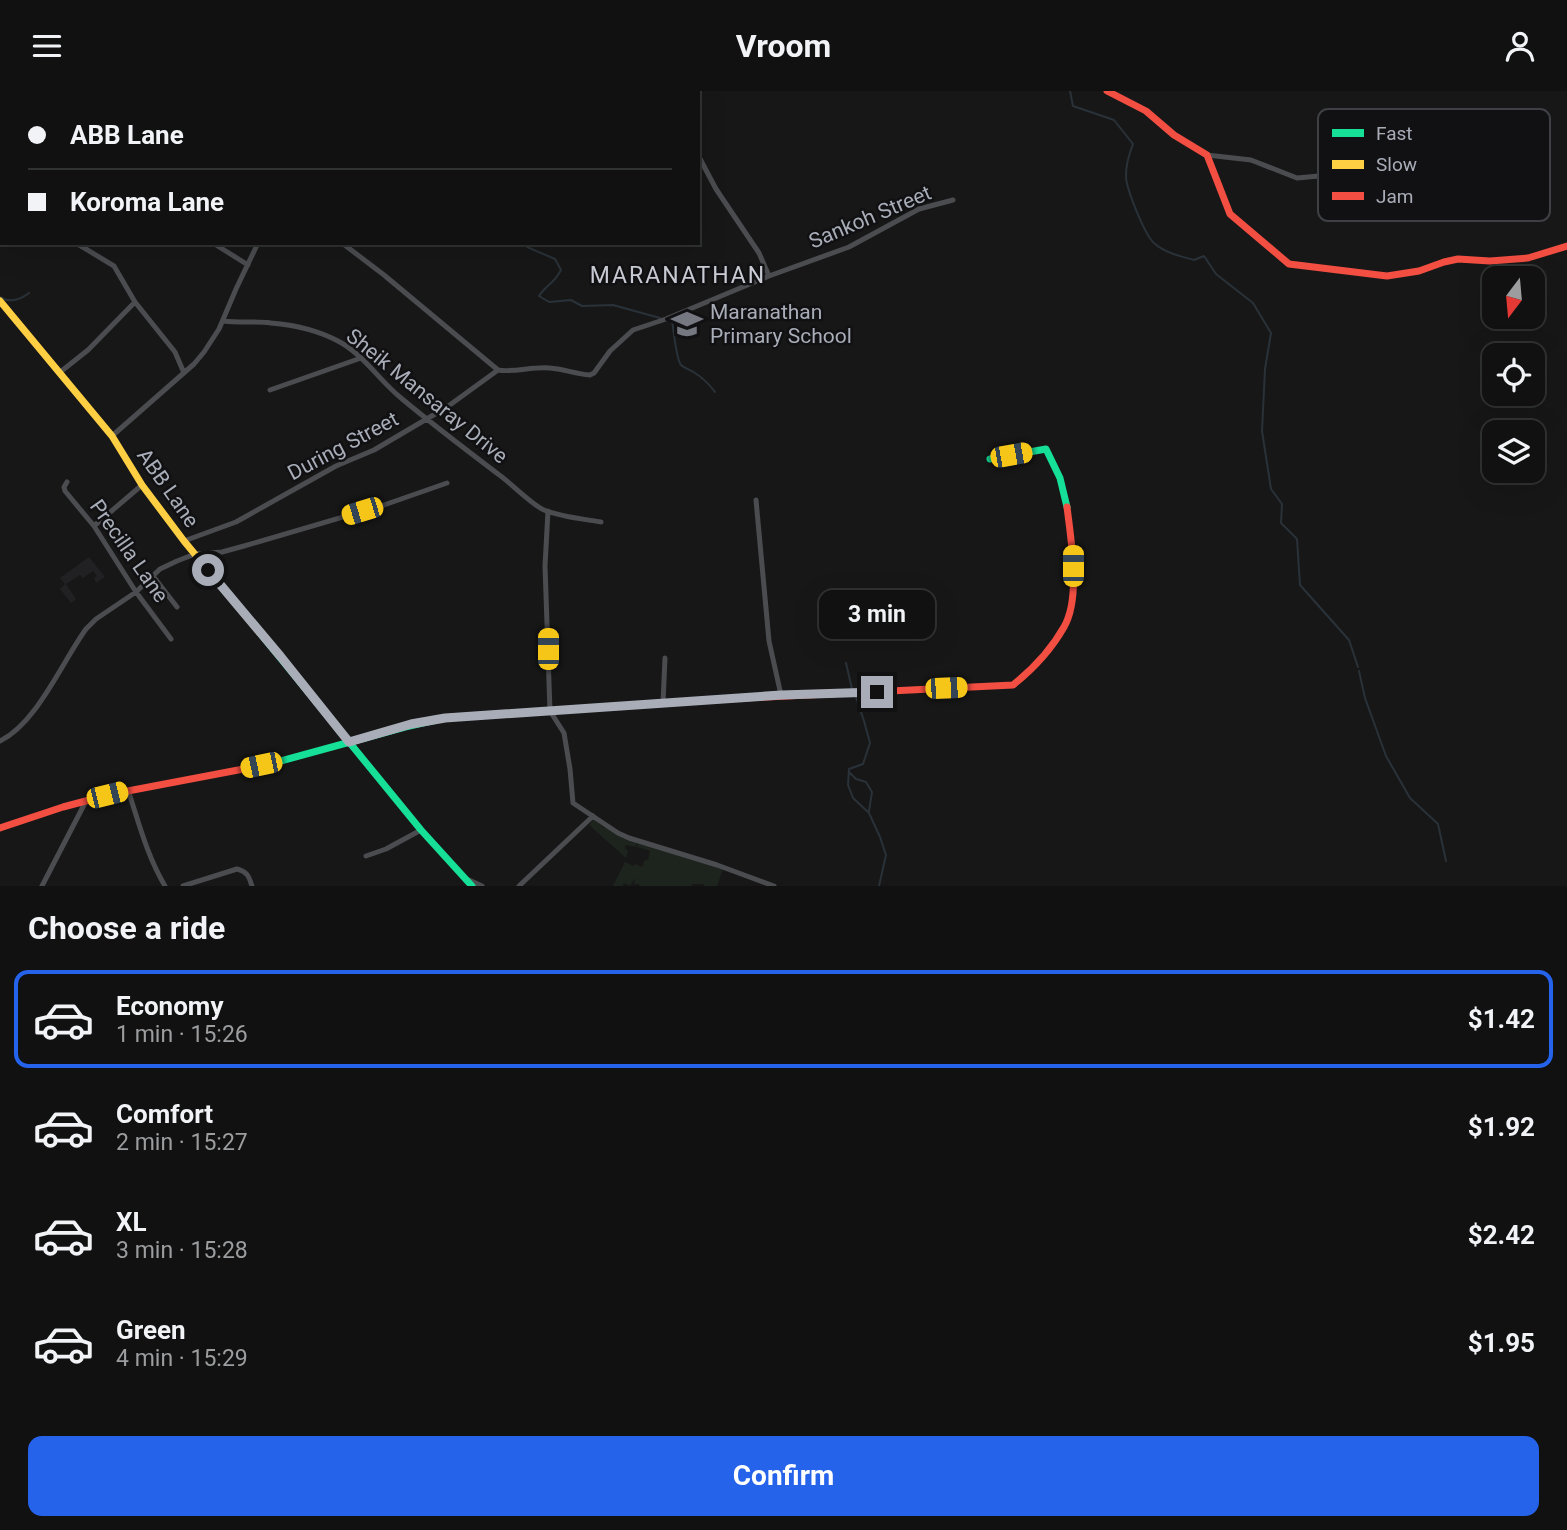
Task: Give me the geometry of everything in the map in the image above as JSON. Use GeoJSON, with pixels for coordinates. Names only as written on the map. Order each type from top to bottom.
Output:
{"type":"FeatureCollection","features":[{"type":"Feature","properties":{"kind":"street"},"geometry":{"type":"LineString","coordinates":[[1107,91],[1146,111],[1174,135],[1207,155],[1251,160],[1297,178],[1318,176]]}},
{"type":"Feature","properties":{"kind":"street"},"geometry":{"type":"LineString","coordinates":[[1207,155],[1230,213],[1289,264],[1387,276],[1419,271],[1458,259],[1490,261],[1528,258],[1567,246]]}},
{"type":"Feature","properties":{"kind":"street"},"geometry":{"type":"LineString","coordinates":[[700,159],[716,189],[759,253],[769,276]]}},
{"type":"Feature","properties":{"kind":"street","name":"Sankoh Street"},"geometry":{"type":"LineString","coordinates":[[498,370],[509,372],[550,368],[590,375],[610,351],[633,330],[849,247],[919,209],[953,200]]}},
{"type":"Feature","properties":{"kind":"street"},"geometry":{"type":"LineString","coordinates":[[79,245],[114,266],[135,302],[175,352],[184,373]]}},
{"type":"Feature","properties":{"kind":"street"},"geometry":{"type":"LineString","coordinates":[[216,245],[248,265]]}},
{"type":"Feature","properties":{"kind":"street"},"geometry":{"type":"LineString","coordinates":[[112,436],[204,352],[223,321],[257,245]]}},
{"type":"Feature","properties":{"kind":"street"},"geometry":{"type":"LineString","coordinates":[[345,245],[498,370]]}},
{"type":"Feature","properties":{"kind":"street","name":"ABB Lane"},"geometry":{"type":"LineString","coordinates":[[0,301],[112,436],[158,509],[421,830],[472,886]]}},
{"type":"Feature","properties":{"kind":"street"},"geometry":{"type":"LineString","coordinates":[[59,373],[88,349],[135,302]]}},
{"type":"Feature","properties":{"kind":"street","name":"Sheik Mansaray Drive"},"geometry":{"type":"LineString","coordinates":[[223,321],[301,327],[341,343],[361,358],[384,383],[426,420],[537,506],[548,511],[601,522]]}},
{"type":"Feature","properties":{"kind":"street"},"geometry":{"type":"LineString","coordinates":[[270,390],[361,358]]}},
{"type":"Feature","properties":{"kind":"street","name":"During Street"},"geometry":{"type":"LineString","coordinates":[[184,541],[236,521],[337,466],[374,450],[447,407],[498,370]]}},
{"type":"Feature","properties":{"kind":"street"},"geometry":{"type":"LineString","coordinates":[[0,828],[86,800],[287,760],[411,724],[445,718],[781,695],[1013,685],[1033,669],[1065,626],[1072,603],[1073,551],[1065,497],[1046,449],[990,459]]}},
{"type":"Feature","properties":{"kind":"street","name":"Precilla Lane"},"geometry":{"type":"LineString","coordinates":[[67,482],[64,489],[94,526],[136,592],[172,639]]}},
{"type":"Feature","properties":{"kind":"street"},"geometry":{"type":"LineString","coordinates":[[0,741],[11,734],[35,707],[86,629],[169,565],[195,554],[222,552],[384,505],[447,483]]}},
{"type":"Feature","properties":{"kind":"street"},"geometry":{"type":"LineString","coordinates":[[94,526],[142,485]]}},
{"type":"Feature","properties":{"kind":"street"},"geometry":{"type":"LineString","coordinates":[[756,500],[769,641],[781,695]]}},
{"type":"Feature","properties":{"kind":"street"},"geometry":{"type":"LineString","coordinates":[[548,511],[545,566],[550,711],[564,733],[573,803],[629,838],[774,886]]}},
{"type":"Feature","properties":{"kind":"street"},"geometry":{"type":"LineString","coordinates":[[153,576],[177,607]]}},
{"type":"Feature","properties":{"kind":"street"},"geometry":{"type":"LineString","coordinates":[[663,703],[664,658]]}},
{"type":"Feature","properties":{"kind":"street"},"geometry":{"type":"LineString","coordinates":[[128,790],[143,840],[164,886]]}},
{"type":"Feature","properties":{"kind":"street"},"geometry":{"type":"LineString","coordinates":[[42,886],[86,800]]}},
{"type":"Feature","properties":{"kind":"street"},"geometry":{"type":"LineString","coordinates":[[519,886],[593,816]]}},
{"type":"Feature","properties":{"kind":"street"},"geometry":{"type":"LineString","coordinates":[[366,856],[394,846],[421,830]]}},
{"type":"Feature","properties":{"kind":"street"},"geometry":{"type":"LineString","coordinates":[[183,886],[237,870],[248,874],[252,886]]}},
{"type":"Feature","properties":{"kind":"street"},"geometry":{"type":"LineString","coordinates":[[466,879],[482,886]]}},
{"type":"Feature","properties":{"kind":"shaded area"},"geometry":{"type":"Polygon","coordinates":[[[89,557],[105,577],[96,583],[94,578],[97,576],[93,571],[66,584],[76,599],[71,603],[60,589],[65,584],[60,578],[89,557]]]}},
{"type":"Feature","properties":{"kind":"shaded area"},"geometry":{"type":"Polygon","coordinates":[[[594,819],[604,828],[605,826],[637,843],[636,847],[626,845],[626,858],[589,825],[594,819]]]}},
{"type":"Feature","properties":{"kind":"shaded area"},"geometry":{"type":"Polygon","coordinates":[[[638,843],[723,869],[717,886],[704,886],[703,883],[692,886],[639,886],[640,884],[634,884],[635,878],[630,886],[624,883],[623,886],[613,886],[625,862],[642,867],[645,860],[648,860],[650,851],[637,847],[638,843]]]}},
{"type":"Feature","properties":{"kind":"waterway"},"geometry":{"type":"LineString","coordinates":[[1070,91],[1073,106],[1114,120],[1133,144],[1127,164],[1127,182],[1141,222],[1154,243],[1168,252],[1194,260],[1204,256],[1216,274],[1253,303],[1271,333],[1265,369],[1262,431],[1271,489],[1282,504],[1281,523],[1297,539],[1300,585],[1349,640],[1358,667]]}},
{"type":"Feature","properties":{"kind":"waterway"},"geometry":{"type":"LineString","coordinates":[[526,245],[555,259],[561,270],[539,296],[549,302],[571,300],[582,306],[613,305],[660,318]]}},
{"type":"Feature","properties":{"kind":"waterway"},"geometry":{"type":"LineString","coordinates":[[0,297],[15,300],[29,293]]}},
{"type":"Feature","properties":{"kind":"waterway"},"geometry":{"type":"LineString","coordinates":[[669,320],[672,321],[679,362],[701,377],[715,392]]}},
{"type":"Feature","properties":{"kind":"waterway"},"geometry":{"type":"LineString","coordinates":[[846,663],[852,689]]}},
{"type":"Feature","properties":{"kind":"waterway"},"geometry":{"type":"LineString","coordinates":[[1359,671],[1365,698],[1386,756],[1410,798],[1438,824],[1446,861]]}},
{"type":"Feature","properties":{"kind":"waterway"},"geometry":{"type":"LineString","coordinates":[[855,694],[870,743],[863,764],[849,769],[848,785],[853,798],[869,813],[886,855],[879,886]]}},
{"type":"Feature","properties":{"kind":"waterway"},"geometry":{"type":"LineString","coordinates":[[850,773],[856,779],[866,782],[872,792],[869,811]]}},
{"type":"Feature","properties":{"kind":"traffic: fast"},"geometry":{"type":"LineString","coordinates":[[990,459],[1046,449],[1060,478],[1067,507]]}},
{"type":"Feature","properties":{"kind":"traffic: fast"},"geometry":{"type":"LineString","coordinates":[[260,633],[421,830],[472,886]]}},
{"type":"Feature","properties":{"kind":"traffic: fast"},"geometry":{"type":"LineString","coordinates":[[270,764],[445,718],[725,699]]}},
{"type":"Feature","properties":{"kind":"traffic: slow"},"geometry":{"type":"LineString","coordinates":[[0,301],[112,436],[142,485],[184,541],[260,633]]}},
{"type":"Feature","properties":{"kind":"traffic: jam"},"geometry":{"type":"LineString","coordinates":[[1107,91],[1146,111],[1174,135],[1207,155],[1230,214],[1289,264],[1387,276],[1419,271],[1458,259],[1490,261],[1528,258],[1567,246]]}},
{"type":"Feature","properties":{"kind":"traffic: jam"},"geometry":{"type":"LineString","coordinates":[[725,699],[1013,685],[1047,651],[1069,615],[1073,568],[1067,507]]}},
{"type":"Feature","properties":{"kind":"traffic: jam"},"geometry":{"type":"LineString","coordinates":[[0,828],[112,794],[270,764]]}},
{"type":"Feature","properties":{"kind":"place","name":"Maranathan Primary School"},"geometry":{"type":"Point","coordinates":[687,324]}},
{"type":"Feature","properties":{"kind":"district","name":"MARANATHAN"},"geometry":{"type":"Point","coordinates":[678,275]}},
{"type":"Feature","properties":{"kind":"route"},"geometry":{"type":"LineString","coordinates":[[208,570],[349,742],[411,724],[445,718],[781,695],[877,692]]}}]}
